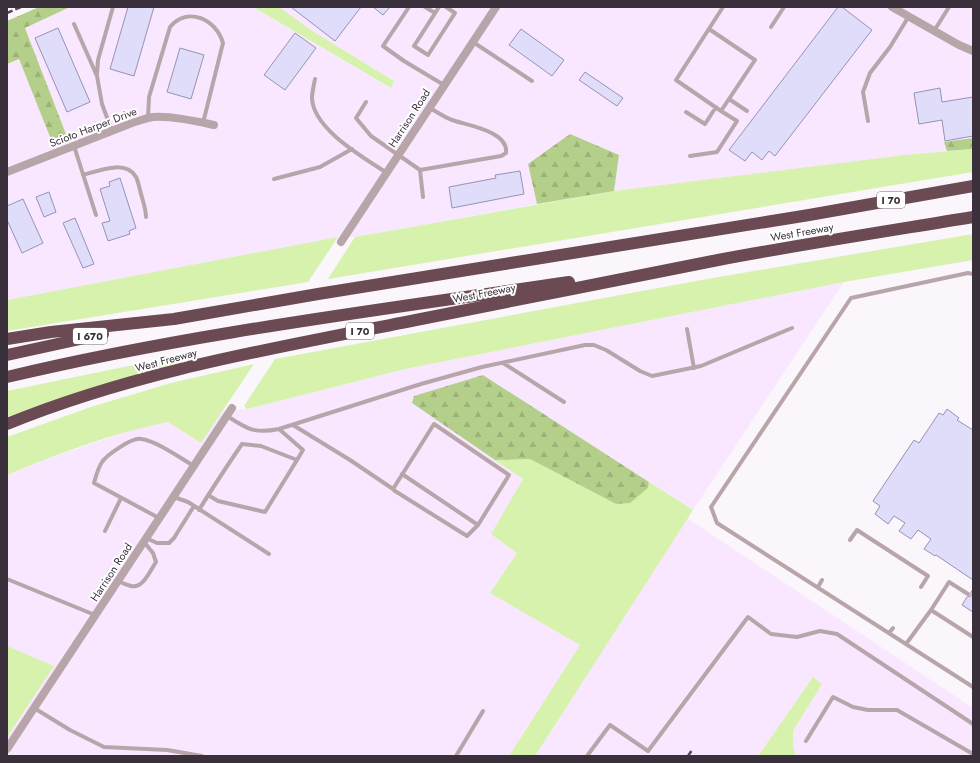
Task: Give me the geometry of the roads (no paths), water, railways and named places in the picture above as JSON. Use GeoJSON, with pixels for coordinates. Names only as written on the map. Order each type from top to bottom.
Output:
{"type":"FeatureCollection","features":[{"type":"Feature","properties":{"kind":"highway","name":"West Freeway"},"geometry":{"type":"LineString","coordinates":[[7,339],[51,332],[174,319],[318,294],[801,216],[973,186]]}},
{"type":"Feature","properties":{"kind":"highway","name":"West Freeway"},"geometry":{"type":"LineString","coordinates":[[7,424],[112,388],[201,364],[718,260],[973,217]]}},
{"type":"Feature","properties":{"kind":"highway","name":"I 670"},"geometry":{"type":"LineString","coordinates":[[7,377],[150,346],[260,328],[718,260]]}},
{"type":"Feature","properties":{"kind":"highway","name":"I 670"},"geometry":{"type":"LineString","coordinates":[[7,355],[174,319]]}},
{"type":"Feature","properties":{"kind":"street","name":"Harrison Road"},"geometry":{"type":"LineString","coordinates":[[341,242],[496,7]]}},
{"type":"Feature","properties":{"kind":"street"},"geometry":{"type":"LineString","coordinates":[[892,7],[959,45],[973,51]]}},
{"type":"Feature","properties":{"kind":"street","name":"Scioto Harper Drive"},"geometry":{"type":"LineString","coordinates":[[7,172],[148,118],[184,119],[214,125]]}},
{"type":"Feature","properties":{"kind":"street","name":"Harrison Road"},"geometry":{"type":"LineString","coordinates":[[7,749],[232,408]]}},
{"type":"Feature","properties":{"kind":"lane"},"geometry":{"type":"LineString","coordinates":[[112,131],[102,104],[97,76],[98,60],[113,7]]}},
{"type":"Feature","properties":{"kind":"lane"},"geometry":{"type":"LineString","coordinates":[[409,7],[383,46],[404,61],[445,85]]}},
{"type":"Feature","properties":{"kind":"lane"},"geometry":{"type":"LineString","coordinates":[[425,7],[435,13]]}},
{"type":"Feature","properties":{"kind":"lane"},"geometry":{"type":"LineString","coordinates":[[439,7],[414,46],[428,55],[455,13],[446,7]]}},
{"type":"Feature","properties":{"kind":"lane"},"geometry":{"type":"LineString","coordinates":[[690,156],[717,152],[737,121],[676,80],[723,7]]}},
{"type":"Feature","properties":{"kind":"lane"},"geometry":{"type":"LineString","coordinates":[[771,27],[784,7]]}},
{"type":"Feature","properties":{"kind":"lane"},"geometry":{"type":"LineString","coordinates":[[934,31],[950,7]]}},
{"type":"Feature","properties":{"kind":"lane"},"geometry":{"type":"LineString","coordinates":[[148,118],[149,97],[170,27],[176,20],[187,16],[192,16],[208,22],[221,36],[222,43],[203,123]]}},
{"type":"Feature","properties":{"kind":"lane"},"geometry":{"type":"LineString","coordinates":[[868,121],[863,92],[870,73],[890,47],[909,16]]}},
{"type":"Feature","properties":{"kind":"lane"},"geometry":{"type":"LineString","coordinates":[[74,24],[97,76]]}},
{"type":"Feature","properties":{"kind":"lane"},"geometry":{"type":"LineString","coordinates":[[709,29],[755,60],[721,110]]}},
{"type":"Feature","properties":{"kind":"lane"},"geometry":{"type":"LineString","coordinates":[[473,42],[532,81]]}},
{"type":"Feature","properties":{"kind":"lane"},"geometry":{"type":"LineString","coordinates":[[315,79],[312,98],[316,114],[336,138],[387,173]]}},
{"type":"Feature","properties":{"kind":"lane"},"geometry":{"type":"LineString","coordinates":[[729,99],[747,111]]}},
{"type":"Feature","properties":{"kind":"lane"},"geometry":{"type":"LineString","coordinates":[[366,102],[356,118],[371,136],[420,170],[501,156],[506,153],[506,147],[503,141],[493,135],[481,129],[450,119],[430,108]]}},
{"type":"Feature","properties":{"kind":"lane"},"geometry":{"type":"LineString","coordinates":[[686,112],[705,124],[716,107]]}},
{"type":"Feature","properties":{"kind":"lane"},"geometry":{"type":"LineString","coordinates":[[74,146],[96,215]]}},
{"type":"Feature","properties":{"kind":"lane"},"geometry":{"type":"LineString","coordinates":[[274,179],[320,167],[352,149]]}},
{"type":"Feature","properties":{"kind":"lane"},"geometry":{"type":"LineString","coordinates":[[83,176],[113,167],[122,168],[131,172],[136,177],[146,209],[146,217]]}},
{"type":"Feature","properties":{"kind":"lane"},"geometry":{"type":"LineString","coordinates":[[420,170],[423,198]]}},
{"type":"Feature","properties":{"kind":"lane"},"geometry":{"type":"LineString","coordinates":[[973,274],[968,273],[851,298],[711,507],[717,523],[973,687]]}},
{"type":"Feature","properties":{"kind":"lane"},"geometry":{"type":"LineString","coordinates":[[227,416],[244,427],[266,432],[293,425],[421,384],[503,363],[585,345],[594,345],[606,350],[640,372],[652,376],[701,366],[792,328]]}},
{"type":"Feature","properties":{"kind":"lane"},"geometry":{"type":"LineString","coordinates":[[687,329],[694,368]]}},
{"type":"Feature","properties":{"kind":"lane"},"geometry":{"type":"LineString","coordinates":[[503,363],[564,402]]}},
{"type":"Feature","properties":{"kind":"lane"},"geometry":{"type":"LineString","coordinates":[[293,425],[350,460],[393,489],[467,536],[478,524],[509,475],[434,424],[393,489]]}},
{"type":"Feature","properties":{"kind":"lane"},"geometry":{"type":"LineString","coordinates":[[208,495],[218,501],[265,512],[303,450],[279,429]]}},
{"type":"Feature","properties":{"kind":"lane"},"geometry":{"type":"LineString","coordinates":[[160,518],[94,483],[102,462],[116,450],[138,438],[162,447],[194,466]]}},
{"type":"Feature","properties":{"kind":"lane"},"geometry":{"type":"LineString","coordinates":[[199,510],[242,444],[261,446],[297,460]]}},
{"type":"Feature","properties":{"kind":"lane"},"geometry":{"type":"LineString","coordinates":[[402,474],[478,524]]}},
{"type":"Feature","properties":{"kind":"lane"},"geometry":{"type":"LineString","coordinates":[[174,497],[188,502],[268,554]]}},
{"type":"Feature","properties":{"kind":"lane"},"geometry":{"type":"LineString","coordinates":[[105,531],[121,498]]}},
{"type":"Feature","properties":{"kind":"lane"},"geometry":{"type":"LineString","coordinates":[[145,540],[157,543],[169,543],[174,538],[194,506]]}},
{"type":"Feature","properties":{"kind":"lane"},"geometry":{"type":"LineString","coordinates":[[850,540],[857,530],[928,576],[921,587]]}},
{"type":"Feature","properties":{"kind":"lane"},"geometry":{"type":"LineString","coordinates":[[118,581],[132,586],[138,586],[143,582],[156,562],[153,553],[145,540]]}},
{"type":"Feature","properties":{"kind":"lane"},"geometry":{"type":"LineString","coordinates":[[7,579],[96,615]]}},
{"type":"Feature","properties":{"kind":"lane"},"geometry":{"type":"LineString","coordinates":[[818,587],[822,580]]}},
{"type":"Feature","properties":{"kind":"lane"},"geometry":{"type":"LineString","coordinates":[[906,644],[950,582],[968,594]]}},
{"type":"Feature","properties":{"kind":"lane"},"geometry":{"type":"LineString","coordinates":[[931,610],[973,637]]}},
{"type":"Feature","properties":{"kind":"lane"},"geometry":{"type":"LineString","coordinates":[[587,756],[610,725],[648,751],[748,617],[771,634],[796,637],[820,631],[837,634],[973,724]]}},
{"type":"Feature","properties":{"kind":"lane"},"geometry":{"type":"LineString","coordinates":[[889,633],[893,628]]}},
{"type":"Feature","properties":{"kind":"lane"},"geometry":{"type":"LineString","coordinates":[[806,741],[833,696],[853,707],[868,710],[897,710],[973,754]]}},
{"type":"Feature","properties":{"kind":"lane"},"geometry":{"type":"LineString","coordinates":[[34,708],[70,730],[104,747],[167,750],[202,756]]}},
{"type":"Feature","properties":{"kind":"lane"},"geometry":{"type":"LineString","coordinates":[[456,756],[483,711]]}},
{"type":"Feature","properties":{"kind":"railway"},"geometry":{"type":"LineString","coordinates":[[7,13],[21,7]]}},
{"type":"Feature","properties":{"kind":"railway"},"geometry":{"type":"LineString","coordinates":[[688,756],[692,750]]}}]}
